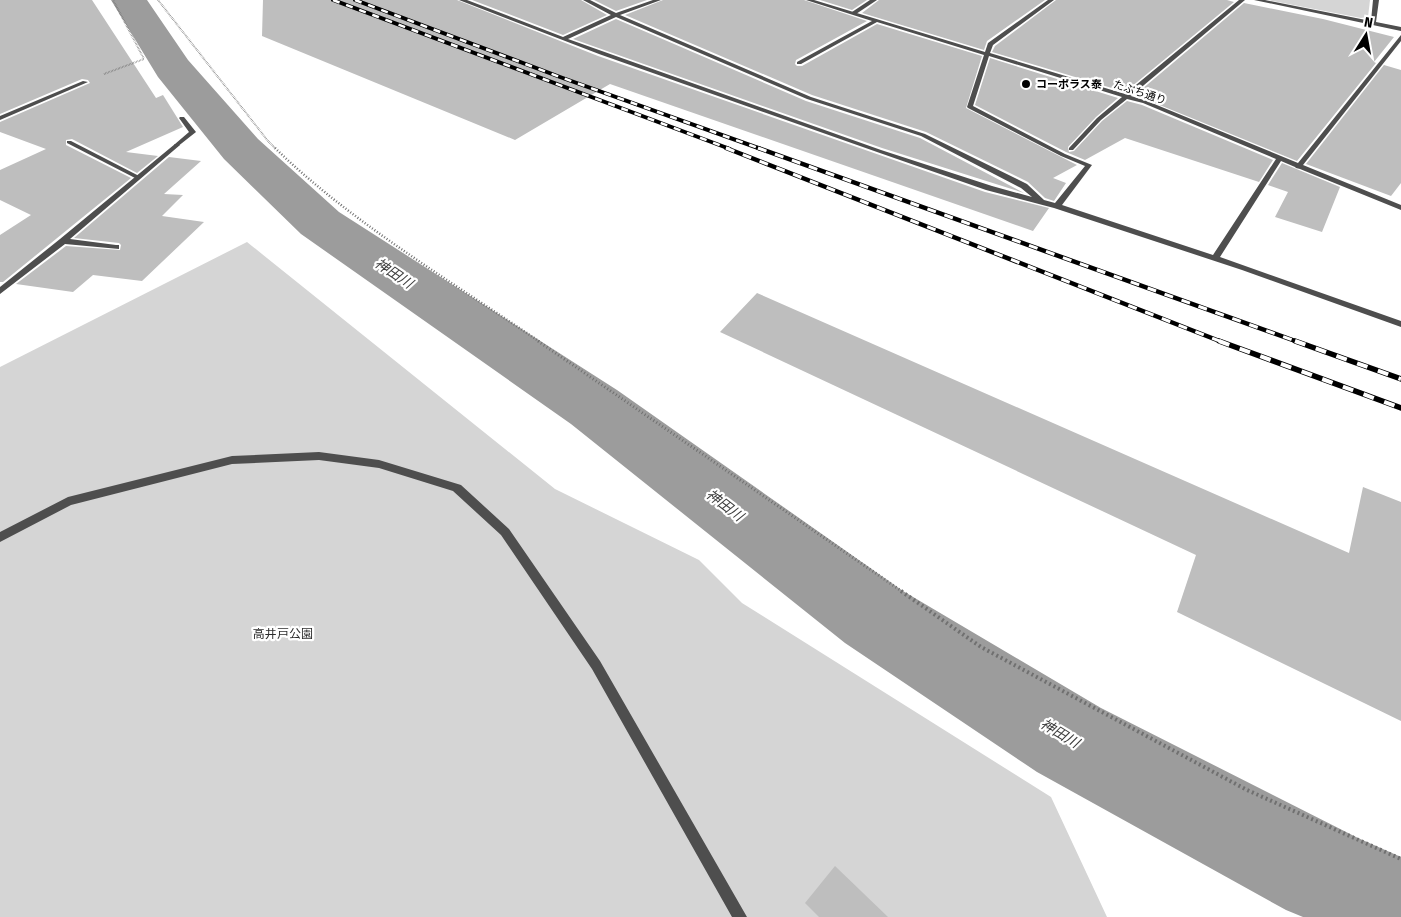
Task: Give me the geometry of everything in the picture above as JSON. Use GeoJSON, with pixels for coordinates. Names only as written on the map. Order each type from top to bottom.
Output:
{"type":"FeatureCollection","features":[{"type":"Feature","properties":{"kind":"street"},"geometry":{"type":"LineString","coordinates":[[462,0],[601,53],[879,152],[990,188],[1057,206],[1215,258],[1401,324]]}},
{"type":"Feature","properties":{"kind":"street"},"geometry":{"type":"LineString","coordinates":[[565,38],[617,14],[658,0]]}},
{"type":"Feature","properties":{"kind":"street","name":"たぶち通り"},"geometry":{"type":"LineString","coordinates":[[809,0],[1126,98],[1145,102],[1298,167],[1401,208]]}},
{"type":"Feature","properties":{"kind":"street"},"geometry":{"type":"LineString","coordinates":[[854,13],[874,0]]}},
{"type":"Feature","properties":{"kind":"street"},"geometry":{"type":"LineString","coordinates":[[1051,0],[990,44],[970,107],[1063,155],[1089,165],[1057,206]]}},
{"type":"Feature","properties":{"kind":"street"},"geometry":{"type":"LineString","coordinates":[[1071,149],[1099,119],[1242,0]]}},
{"type":"Feature","properties":{"kind":"street"},"geometry":{"type":"LineString","coordinates":[[1257,0],[1401,30]]}},
{"type":"Feature","properties":{"kind":"street"},"geometry":{"type":"LineString","coordinates":[[1373,24],[1376,0]]}},
{"type":"Feature","properties":{"kind":"street"},"geometry":{"type":"LineString","coordinates":[[589,1],[725,63],[809,98],[923,135],[1024,186],[1044,203]]}},
{"type":"Feature","properties":{"kind":"street"},"geometry":{"type":"LineString","coordinates":[[799,63],[877,20]]}},
{"type":"Feature","properties":{"kind":"street"},"geometry":{"type":"LineString","coordinates":[[1298,167],[1401,37]]}},
{"type":"Feature","properties":{"kind":"street"},"geometry":{"type":"LineString","coordinates":[[0,118],[85,82]]}},
{"type":"Feature","properties":{"kind":"street"},"geometry":{"type":"LineString","coordinates":[[0,291],[193,132],[182,118]]}},
{"type":"Feature","properties":{"kind":"street"},"geometry":{"type":"LineString","coordinates":[[69,142],[137,177]]}},
{"type":"Feature","properties":{"kind":"street"},"geometry":{"type":"LineString","coordinates":[[1215,258],[1279,158]]}},
{"type":"Feature","properties":{"kind":"street"},"geometry":{"type":"LineString","coordinates":[[63,241],[116,247]]}},
{"type":"Feature","properties":{"kind":"street"},"geometry":{"type":"LineString","coordinates":[[0,537],[68,502],[232,460],[319,456],[380,464],[457,488],[505,532],[596,665],[740,917]]}},
{"type":"Feature","properties":{"kind":"path"},"geometry":{"type":"LineString","coordinates":[[85,82],[144,58],[113,0]]}},
{"type":"Feature","properties":{"kind":"path"},"geometry":{"type":"LineString","coordinates":[[158,0],[268,141],[302,174],[378,232],[708,457],[981,647],[1247,790],[1401,859]]}},
{"type":"Feature","properties":{"kind":"green space"},"geometry":{"type":"Polygon","coordinates":[[[1268,0],[1370,0],[1368,17],[1361,18],[1268,0]]]}},
{"type":"Feature","properties":{"kind":"green space","name":"高井戸公園"},"geometry":{"type":"Polygon","coordinates":[[[247,242],[555,489],[699,560],[742,603],[1051,797],[1107,917],[0,917],[0,367],[247,242]]]}},
{"type":"Feature","properties":{"kind":"building"},"geometry":{"type":"Polygon","coordinates":[[[0,0],[92,0],[156,98],[163,95],[183,127],[126,152],[158,156],[137,173],[72,139],[66,140],[66,145],[131,178],[3,282],[0,282],[0,235],[31,215],[0,200],[0,170],[46,149],[0,132],[0,122],[90,83],[88,80],[82,79],[0,114],[0,0]]]}},
{"type":"Feature","properties":{"kind":"building"},"geometry":{"type":"Polygon","coordinates":[[[263,0],[457,0],[598,56],[985,192],[1049,208],[1033,231],[610,84],[515,140],[262,36],[263,0]]]}},
{"type":"Feature","properties":{"kind":"building"},"geometry":{"type":"Polygon","coordinates":[[[472,0],[581,0],[607,15],[563,35],[472,0]]]}},
{"type":"Feature","properties":{"kind":"building"},"geometry":{"type":"Polygon","coordinates":[[[594,0],[647,0],[616,11],[594,0]]]}},
{"type":"Feature","properties":{"kind":"building"},"geometry":{"type":"Polygon","coordinates":[[[663,0],[804,0],[867,21],[796,60],[795,64],[797,66],[802,66],[877,24],[982,56],[966,108],[1077,165],[1053,178],[1066,183],[1054,201],[1045,198],[1028,182],[926,132],[812,95],[625,15],[663,0]]]}},
{"type":"Feature","properties":{"kind":"building"},"geometry":{"type":"Polygon","coordinates":[[[820,0],[867,0],[852,10],[820,0]]]}},
{"type":"Feature","properties":{"kind":"building"},"geometry":{"type":"Polygon","coordinates":[[[879,0],[1045,0],[987,41],[984,50],[862,13],[879,0]]]}},
{"type":"Feature","properties":{"kind":"building"},"geometry":{"type":"Polygon","coordinates":[[[1056,0],[1227,0],[1234,2],[1125,92],[992,52],[995,46],[1056,0]]]}},
{"type":"Feature","properties":{"kind":"building"},"geometry":{"type":"Polygon","coordinates":[[[1244,3],[1323,19],[1394,37],[1374,62],[1376,63],[1297,161],[1135,95],[1244,3]]]}},
{"type":"Feature","properties":{"kind":"building"},"geometry":{"type":"Polygon","coordinates":[[[616,19],[806,101],[920,138],[1024,193],[882,148],[573,39],[616,19]]]}},
{"type":"Feature","properties":{"kind":"building"},"geometry":{"type":"Polygon","coordinates":[[[990,58],[1118,98],[1096,117],[1068,147],[1069,152],[1074,151],[1102,121],[1127,101],[1142,105],[1273,160],[1259,182],[1125,138],[1085,160],[1066,152],[975,105],[990,58]]]}},
{"type":"Feature","properties":{"kind":"building"},"geometry":{"type":"Polygon","coordinates":[[[1384,65],[1401,70],[1401,183],[1391,196],[1306,164],[1384,65]]]}},
{"type":"Feature","properties":{"kind":"building"},"geometry":{"type":"Polygon","coordinates":[[[169,157],[201,161],[164,194],[183,195],[162,216],[204,222],[142,281],[93,275],[73,292],[16,284],[66,246],[120,250],[121,245],[119,243],[74,238],[169,157]]]}},
{"type":"Feature","properties":{"kind":"building"},"geometry":{"type":"Polygon","coordinates":[[[1282,163],[1340,187],[1322,232],[1275,217],[1288,192],[1268,185],[1282,163]]]}},
{"type":"Feature","properties":{"kind":"building"},"geometry":{"type":"Polygon","coordinates":[[[757,293],[1349,553],[1363,487],[1401,502],[1401,721],[1177,612],[1196,555],[720,332],[757,293]]]}},
{"type":"Feature","properties":{"kind":"building"},"geometry":{"type":"Polygon","coordinates":[[[835,866],[888,917],[819,917],[805,903],[835,866]]]}},
{"type":"Feature","properties":{"kind":"waterway","name":"神田川"},"geometry":{"type":"LineString","coordinates":[[129,0],[173,68],[241,149],[320,223],[594,407],[874,617],[1069,740],[1322,874],[1401,908]]}},
{"type":"Feature","properties":{"kind":"railway"},"geometry":{"type":"LineString","coordinates":[[333,0],[730,149]]}},
{"type":"Feature","properties":{"kind":"railway"},"geometry":{"type":"LineString","coordinates":[[355,0],[560,77],[761,149]]}},
{"type":"Feature","properties":{"kind":"railway"},"geometry":{"type":"LineString","coordinates":[[726,148],[1222,342]]}},
{"type":"Feature","properties":{"kind":"railway"},"geometry":{"type":"LineString","coordinates":[[758,148],[1298,342]]}},
{"type":"Feature","properties":{"kind":"railway"},"geometry":{"type":"LineString","coordinates":[[1219,341],[1401,408]]}},
{"type":"Feature","properties":{"kind":"railway"},"geometry":{"type":"LineString","coordinates":[[1295,341],[1401,379]]}},
{"type":"Feature","properties":{"kind":"place","name":"コーポラス泰"},"geometry":{"type":"Point","coordinates":[1026,84]}}]}
